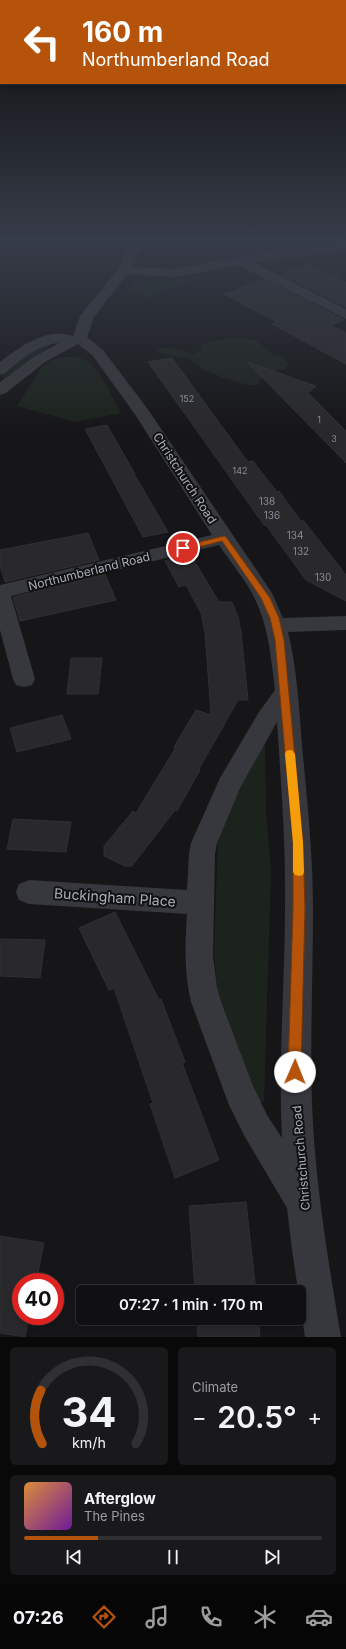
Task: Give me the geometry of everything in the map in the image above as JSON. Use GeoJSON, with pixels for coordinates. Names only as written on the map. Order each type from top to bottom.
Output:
{"type":"FeatureCollection","features":[{"type":"Feature","properties":{"kind":"street"},"geometry":{"type":"LineString","coordinates":[[0,390],[40,359],[79,338],[87,316],[96,305]]}},
{"type":"Feature","properties":{"kind":"street"},"geometry":{"type":"LineString","coordinates":[[327,305],[346,315]]}},
{"type":"Feature","properties":{"kind":"street"},"geometry":{"type":"LineString","coordinates":[[0,370],[35,343],[52,339],[79,338]]}},
{"type":"Feature","properties":{"kind":"street","name":"Christchurch Road"},"geometry":{"type":"LineString","coordinates":[[79,338],[93,348],[102,357],[141,411],[265,598],[276,625],[281,648],[286,691],[298,843],[299,908],[295,1072],[296,1105],[309,1250],[323,1337]]}},
{"type":"Feature","properties":{"kind":"street","name":"Northumberland Road"},"geometry":{"type":"LineString","coordinates":[[0,592],[224,538]]}},
{"type":"Feature","properties":{"kind":"street"},"geometry":{"type":"LineString","coordinates":[[0,592],[24,679]]}},
{"type":"Feature","properties":{"kind":"street"},"geometry":{"type":"LineString","coordinates":[[276,625],[346,623]]}},
{"type":"Feature","properties":{"kind":"street"},"geometry":{"type":"LineString","coordinates":[[286,691],[267,718],[229,785],[207,833],[202,854],[199,956],[202,987],[206,1002],[240,1094],[256,1126],[304,1203]]}},
{"type":"Feature","properties":{"kind":"street","name":"Buckingham Place"},"geometry":{"type":"LineString","coordinates":[[29,892],[201,903]]}},
{"type":"Feature","properties":{"kind":"shaded area"},"geometry":{"type":"Polygon","coordinates":[[[232,337],[256,340],[272,354],[282,357],[289,364],[286,369],[275,371],[259,381],[259,385],[247,385],[221,377],[201,368],[190,359],[166,355],[155,350],[166,347],[193,354],[200,351],[202,344],[232,337]]]}},
{"type":"Feature","properties":{"kind":"shaded area"},"geometry":{"type":"Polygon","coordinates":[[[47,343],[52,344],[5,379],[1,377],[1,375],[31,349],[47,343]]]}},
{"type":"Feature","properties":{"kind":"shaded area"},"geometry":{"type":"Polygon","coordinates":[[[63,357],[81,358],[92,365],[106,385],[121,413],[75,422],[17,406],[42,367],[52,360],[63,357]]]}},
{"type":"Feature","properties":{"kind":"shaded area"},"geometry":{"type":"Polygon","coordinates":[[[263,743],[265,746],[266,812],[271,870],[264,1101],[260,1103],[236,1055],[220,1011],[214,954],[218,836],[224,815],[263,743]]]}},
{"type":"Feature","properties":{"kind":"building"},"geometry":{"type":"Polygon","coordinates":[[[246,305],[315,305],[344,320],[331,325],[346,333],[346,364],[272,324],[277,322],[246,305]]]}},
{"type":"Feature","properties":{"kind":"building"},"geometry":{"type":"Polygon","coordinates":[[[172,358],[248,462],[253,461],[277,492],[279,491],[301,521],[304,521],[346,575],[346,601],[306,580],[266,525],[264,525],[148,362],[172,358]]]}},
{"type":"Feature","properties":{"kind":"building"},"geometry":{"type":"Polygon","coordinates":[[[247,362],[316,386],[308,393],[346,431],[346,463],[247,362]]]}},
{"type":"Feature","properties":{"kind":"building"},"geometry":{"type":"Polygon","coordinates":[[[107,425],[168,532],[143,537],[85,429],[107,425]]]}},
{"type":"Feature","properties":{"kind":"building"},"geometry":{"type":"Polygon","coordinates":[[[88,533],[99,560],[5,582],[0,566],[0,550],[88,533]]]}},
{"type":"Feature","properties":{"kind":"building"},"geometry":{"type":"Polygon","coordinates":[[[190,554],[219,602],[232,602],[238,617],[248,700],[238,700],[177,811],[175,810],[132,866],[125,866],[104,856],[104,846],[133,811],[136,813],[176,747],[174,747],[196,710],[211,715],[205,632],[201,613],[186,585],[179,587],[165,561],[190,554]]]}},
{"type":"Feature","properties":{"kind":"building"},"geometry":{"type":"Polygon","coordinates":[[[105,574],[116,600],[20,621],[13,597],[105,574]]]}},
{"type":"Feature","properties":{"kind":"building"},"geometry":{"type":"Polygon","coordinates":[[[71,658],[102,658],[98,694],[67,694],[71,658]]]}},
{"type":"Feature","properties":{"kind":"building"},"geometry":{"type":"Polygon","coordinates":[[[62,715],[71,739],[17,752],[10,728],[62,715]]]}},
{"type":"Feature","properties":{"kind":"building"},"geometry":{"type":"Polygon","coordinates":[[[13,819],[71,822],[66,852],[7,849],[13,819]]]}},
{"type":"Feature","properties":{"kind":"building"},"geometry":{"type":"Polygon","coordinates":[[[115,912],[159,1000],[161,999],[185,1062],[182,1063],[219,1160],[175,1178],[150,1104],[153,1103],[114,988],[109,990],[79,928],[115,912]]]}},
{"type":"Feature","properties":{"kind":"building"},"geometry":{"type":"Polygon","coordinates":[[[0,939],[45,940],[40,978],[0,976],[0,939]]]}},
{"type":"Feature","properties":{"kind":"building"},"geometry":{"type":"Polygon","coordinates":[[[246,1202],[255,1285],[195,1285],[189,1206],[246,1202]]]}},
{"type":"Feature","properties":{"kind":"building"},"geometry":{"type":"Polygon","coordinates":[[[0,1236],[44,1243],[38,1273],[12,1273],[12,1325],[27,1325],[25,1337],[0,1333],[0,1236]]]}},
{"type":"Feature","properties":{"kind":"building"},"geometry":{"type":"Polygon","coordinates":[[[197,1325],[259,1325],[260,1337],[198,1337],[197,1325]]]}},
{"type":"Feature","properties":{"kind":"slow traffic"},"geometry":{"type":"LineString","coordinates":[[290,754],[296,814],[299,872]]}},
{"type":"Feature","properties":{"kind":"route"},"geometry":{"type":"LineString","coordinates":[[183,548],[224,538],[265,598],[274,618],[280,640],[286,691],[292,786],[298,843],[299,908],[295,1072]]}}]}
